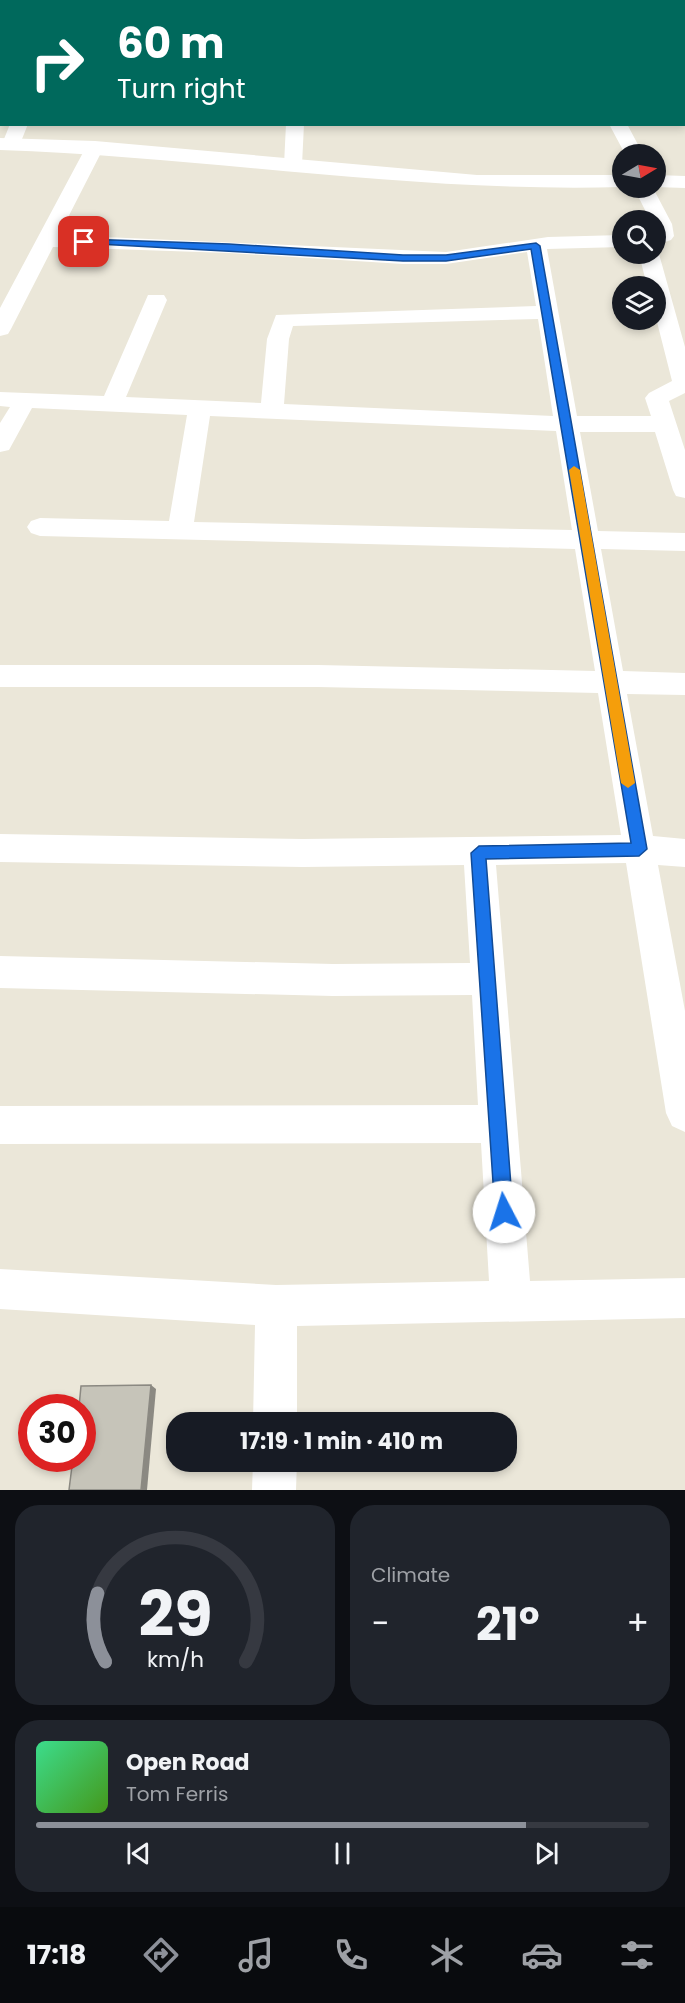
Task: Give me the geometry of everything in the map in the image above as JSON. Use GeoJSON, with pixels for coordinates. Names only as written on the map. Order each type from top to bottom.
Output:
{"type":"FeatureCollection","features":[{"type":"Feature","properties":{"kind":"street"},"geometry":{"type":"LineString","coordinates":[[5,144],[18,126]]}},
{"type":"Feature","properties":{"kind":"street"},"geometry":{"type":"LineString","coordinates":[[293,165],[295,126]]}},
{"type":"Feature","properties":{"kind":"street"},"geometry":{"type":"LineString","coordinates":[[619,126],[629,144]]}},
{"type":"Feature","properties":{"kind":"street"},"geometry":{"type":"LineString","coordinates":[[5,144],[95,147],[477,181],[612,181]]}},
{"type":"Feature","properties":{"kind":"street"},"geometry":{"type":"LineString","coordinates":[[0,329],[9,293],[46,241],[95,147]]}},
{"type":"Feature","properties":{"kind":"street"},"geometry":{"type":"LineString","coordinates":[[666,181],[685,182]]}},
{"type":"Feature","properties":{"kind":"street"},"geometry":{"type":"LineString","coordinates":[[666,238],[685,237]]}},
{"type":"Feature","properties":{"kind":"street"},"geometry":{"type":"LineString","coordinates":[[46,241],[205,246],[403,258],[446,258],[536,246],[612,242]]}},
{"type":"Feature","properties":{"kind":"street"},"geometry":{"type":"LineString","coordinates":[[536,246],[685,1113]]}},
{"type":"Feature","properties":{"kind":"street"},"geometry":{"type":"LineString","coordinates":[[652,264],[684,384],[657,398],[685,490]]}},
{"type":"Feature","properties":{"kind":"street"},"geometry":{"type":"LineString","coordinates":[[112,404],[156,300]]}},
{"type":"Feature","properties":{"kind":"street"},"geometry":{"type":"LineString","coordinates":[[272,411],[278,339],[284,320],[547,312]]}},
{"type":"Feature","properties":{"kind":"street"},"geometry":{"type":"LineString","coordinates":[[0,399],[566,424],[665,424]]}},
{"type":"Feature","properties":{"kind":"street"},"geometry":{"type":"LineString","coordinates":[[0,444],[25,400]]}},
{"type":"Feature","properties":{"kind":"street"},"geometry":{"type":"LineString","coordinates":[[180,529],[200,408]]}},
{"type":"Feature","properties":{"kind":"street"},"geometry":{"type":"LineString","coordinates":[[40,527],[685,542]]}},
{"type":"Feature","properties":{"kind":"street"},"geometry":{"type":"LineString","coordinates":[[0,676],[318,676],[685,684]]}},
{"type":"Feature","properties":{"kind":"street"},"geometry":{"type":"LineString","coordinates":[[0,848],[479,853],[639,849],[685,853]]}},
{"type":"Feature","properties":{"kind":"street"},"geometry":{"type":"LineString","coordinates":[[479,853],[496,1124],[511,1301]]}},
{"type":"Feature","properties":{"kind":"street"},"geometry":{"type":"LineString","coordinates":[[0,972],[333,980],[487,979]]}},
{"type":"Feature","properties":{"kind":"street"},"geometry":{"type":"LineString","coordinates":[[0,1125],[496,1124]]}},
{"type":"Feature","properties":{"kind":"street"},"geometry":{"type":"LineString","coordinates":[[0,1289],[276,1306],[685,1298]]}},
{"type":"Feature","properties":{"kind":"street"},"geometry":{"type":"LineString","coordinates":[[275,1412],[276,1306]]}},
{"type":"Feature","properties":{"kind":"street"},"geometry":{"type":"LineString","coordinates":[[274,1472],[274,1490]]}},
{"type":"Feature","properties":{"kind":"building"},"geometry":{"type":"Polygon","coordinates":[[[151,1385],[141,1490],[69,1490],[71,1472],[96,1472],[96,1394],[80,1394],[81,1386],[151,1385]]]}},
{"type":"Feature","properties":{"kind":"slow traffic"},"geometry":{"type":"LineString","coordinates":[[574,470],[628,783]]}},
{"type":"Feature","properties":{"kind":"route"},"geometry":{"type":"LineString","coordinates":[[84,242],[229,247],[403,258],[446,258],[536,246],[639,849],[479,853],[496,1124],[504,1212]]}}]}
